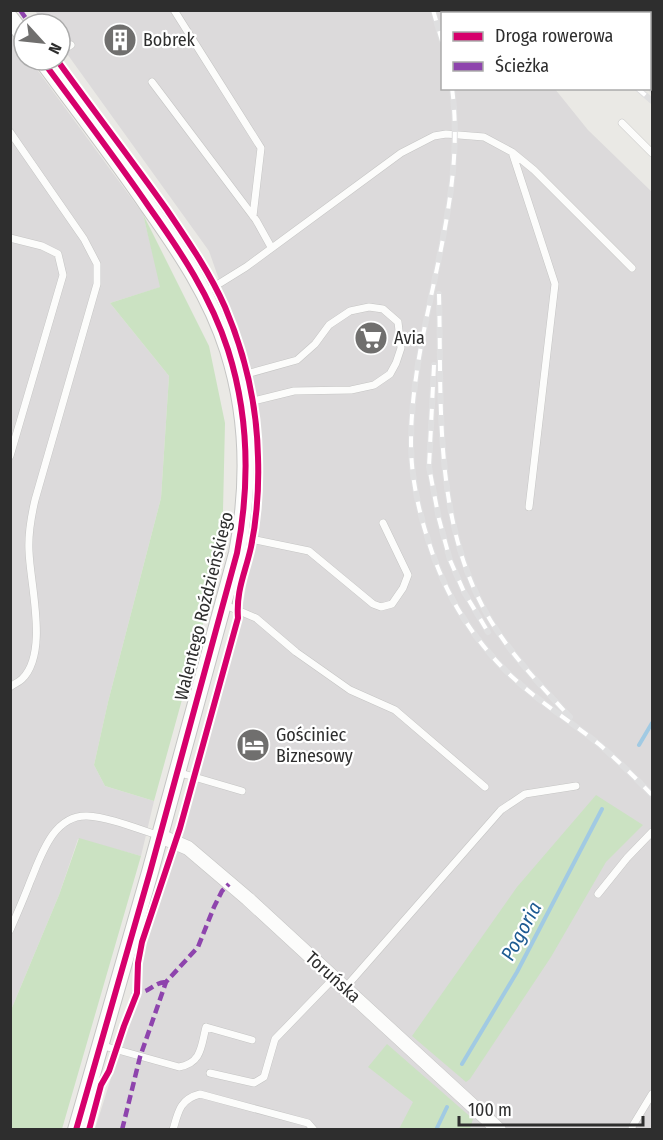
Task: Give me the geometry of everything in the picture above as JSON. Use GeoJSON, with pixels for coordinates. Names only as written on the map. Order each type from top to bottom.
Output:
{"type":"FeatureCollection","features":[{"type":"Feature","properties":{"kind":"street","name":"Walentego Roździeńskiego"},"geometry":{"type":"LineString","coordinates":[[53,72],[148,206],[189,266],[204,293],[221,330],[236,377],[245,436],[246,475],[240,537],[223,604],[76,1130]]}},
{"type":"Feature","properties":{"kind":"street","name":"Toruńska"},"geometry":{"type":"LineString","coordinates":[[160,836],[188,848],[248,899],[491,1127]]}},
{"type":"Feature","properties":{"kind":"lane"},"geometry":{"type":"LineString","coordinates":[[174,10],[261,148],[253,216]]}},
{"type":"Feature","properties":{"kind":"lane"},"geometry":{"type":"LineString","coordinates":[[152,82],[253,216],[271,247]]}},
{"type":"Feature","properties":{"kind":"lane"},"geometry":{"type":"LineString","coordinates":[[622,123],[652,153]]}},
{"type":"Feature","properties":{"kind":"lane"},"geometry":{"type":"LineString","coordinates":[[10,132],[84,239],[97,264],[97,284],[29,526],[29,552],[38,641],[24,677],[10,687]]}},
{"type":"Feature","properties":{"kind":"lane"},"geometry":{"type":"LineString","coordinates":[[204,293],[246,267],[401,153],[434,136],[446,134],[484,136],[512,152],[534,170],[632,268]]}},
{"type":"Feature","properties":{"kind":"lane"},"geometry":{"type":"LineString","coordinates":[[512,152],[555,284],[530,507]]}},
{"type":"Feature","properties":{"kind":"lane"},"geometry":{"type":"LineString","coordinates":[[10,238],[42,246],[58,254],[63,274],[10,456]]}},
{"type":"Feature","properties":{"kind":"lane"},"geometry":{"type":"LineString","coordinates":[[236,377],[297,360],[315,344],[329,325],[350,311],[369,307],[383,309],[398,322],[400,348],[396,363],[390,374],[374,385],[351,390],[294,391],[241,404]]}},
{"type":"Feature","properties":{"kind":"lane"},"geometry":{"type":"LineString","coordinates":[[240,537],[309,550],[373,604],[381,607],[392,604],[403,588],[408,575],[383,523]]}},
{"type":"Feature","properties":{"kind":"lane"},"geometry":{"type":"LineString","coordinates":[[223,604],[256,618],[296,652],[350,690],[395,710],[485,787]]}},
{"type":"Feature","properties":{"kind":"lane"},"geometry":{"type":"LineString","coordinates":[[177,772],[242,791]]}},
{"type":"Feature","properties":{"kind":"lane"},"geometry":{"type":"LineString","coordinates":[[345,988],[501,810],[525,794],[576,786]]}},
{"type":"Feature","properties":{"kind":"lane"},"geometry":{"type":"LineString","coordinates":[[10,930],[45,845],[66,822],[86,816],[160,836]]}},
{"type":"Feature","properties":{"kind":"lane"},"geometry":{"type":"LineString","coordinates":[[598,894],[652,832]]}},
{"type":"Feature","properties":{"kind":"lane"},"geometry":{"type":"LineString","coordinates":[[210,1072],[254,1083],[264,1077],[275,1039],[334,978]]}},
{"type":"Feature","properties":{"kind":"lane"},"geometry":{"type":"LineString","coordinates":[[100,1045],[179,1067],[189,1065],[197,1058],[206,1027],[252,1040]]}},
{"type":"Feature","properties":{"kind":"lane"},"geometry":{"type":"LineString","coordinates":[[632,1130],[652,1094]]}},
{"type":"Feature","properties":{"kind":"lane"},"geometry":{"type":"LineString","coordinates":[[173,1130],[182,1105],[189,1097],[200,1095],[308,1124],[314,1130]]}},
{"type":"Feature","properties":{"kind":"shaded area"},"geometry":{"type":"Polygon","coordinates":[[[35,11],[492,11],[441,12],[441,90],[556,90],[588,130],[652,192],[652,1129],[95,1129],[128,1024],[126,1022],[136,1006],[140,989],[140,966],[143,965],[143,951],[184,827],[241,618],[256,522],[258,418],[245,354],[209,251],[72,61],[72,12],[35,11]]]}},
{"type":"Feature","properties":{"kind":"shaded area"},"geometry":{"type":"Polygon","coordinates":[[[11,33],[12,72],[39,72],[143,214],[161,287],[110,303],[169,376],[161,498],[94,765],[105,786],[154,801],[141,856],[78,839],[59,895],[11,1010],[11,33]]]}},
{"type":"Feature","properties":{"kind":"green space"},"geometry":{"type":"Polygon","coordinates":[[[143,214],[209,346],[225,423],[222,555],[154,801],[105,786],[94,765],[161,498],[169,376],[110,303],[160,287],[143,214]]]}},
{"type":"Feature","properties":{"kind":"green space"},"geometry":{"type":"Polygon","coordinates":[[[596,795],[643,825],[606,862],[551,957],[466,1082],[412,1036],[517,887],[596,795]]]}},
{"type":"Feature","properties":{"kind":"green space"},"geometry":{"type":"Polygon","coordinates":[[[79,838],[141,856],[62,1129],[11,1129],[11,1010],[59,895],[79,838]]]}},
{"type":"Feature","properties":{"kind":"green space"},"geometry":{"type":"Polygon","coordinates":[[[387,1044],[473,1119],[470,1129],[399,1129],[413,1102],[368,1067],[387,1044]]]}},
{"type":"Feature","properties":{"kind":"waterway","name":"Pogoria"},"geometry":{"type":"LineString","coordinates":[[639,745],[652,723]]}},
{"type":"Feature","properties":{"kind":"waterway","name":"Pogoria"},"geometry":{"type":"LineString","coordinates":[[462,1064],[517,972],[602,809]]}},
{"type":"Feature","properties":{"kind":"waterway","name":"Pogoria"},"geometry":{"type":"LineString","coordinates":[[436,1130],[447,1107]]}},
{"type":"Feature","properties":{"kind":"railway"},"geometry":{"type":"LineString","coordinates":[[433,10],[441,38]]}},
{"type":"Feature","properties":{"kind":"railway"},"geometry":{"type":"LineString","coordinates":[[452,90],[455,133],[452,178],[413,398],[411,456],[422,521],[446,587],[460,613],[486,649],[512,677],[600,745],[652,795]]}},
{"type":"Feature","properties":{"kind":"railway"},"geometry":{"type":"LineString","coordinates":[[639,90],[652,101]]}},
{"type":"Feature","properties":{"kind":"railway"},"geometry":{"type":"LineString","coordinates":[[439,294],[444,465],[450,508],[460,549],[474,588],[494,626],[520,662],[570,717]]}},
{"type":"Feature","properties":{"kind":"railway"},"geometry":{"type":"LineString","coordinates":[[434,365],[429,467],[439,519],[450,560],[464,592],[488,632]]}},
{"type":"Feature","properties":{"kind":"marked path"},"geometry":{"type":"LineString","coordinates":[[122,1130],[140,1057],[166,982],[198,947],[214,907],[222,891],[229,884]]}},
{"type":"Feature","properties":{"kind":"marked path"},"geometry":{"type":"LineString","coordinates":[[132,992],[143,992],[166,982]]}},
{"type":"Feature","properties":{"kind":"cycle path"},"geometry":{"type":"LineString","coordinates":[[51,72],[161,224],[204,293],[221,330],[235,375],[244,425],[245,451],[244,502],[237,553],[150,872],[76,1130]]}},
{"type":"Feature","properties":{"kind":"cycle path"},"geometry":{"type":"LineString","coordinates":[[66,72],[167,210],[219,294],[232,325],[249,380],[258,457],[255,525],[240,590],[238,618],[180,828],[142,942],[138,963],[137,993],[109,1071],[101,1085],[89,1130]]}},
{"type":"Feature","properties":{"kind":"place","name":"Bobrek"},"geometry":{"type":"Point","coordinates":[120,40]}},
{"type":"Feature","properties":{"kind":"place","name":"Avia"},"geometry":{"type":"Point","coordinates":[371,338]}},
{"type":"Feature","properties":{"kind":"place","name":"Gościniec Biznesowy"},"geometry":{"type":"Point","coordinates":[253,745]}}]}
